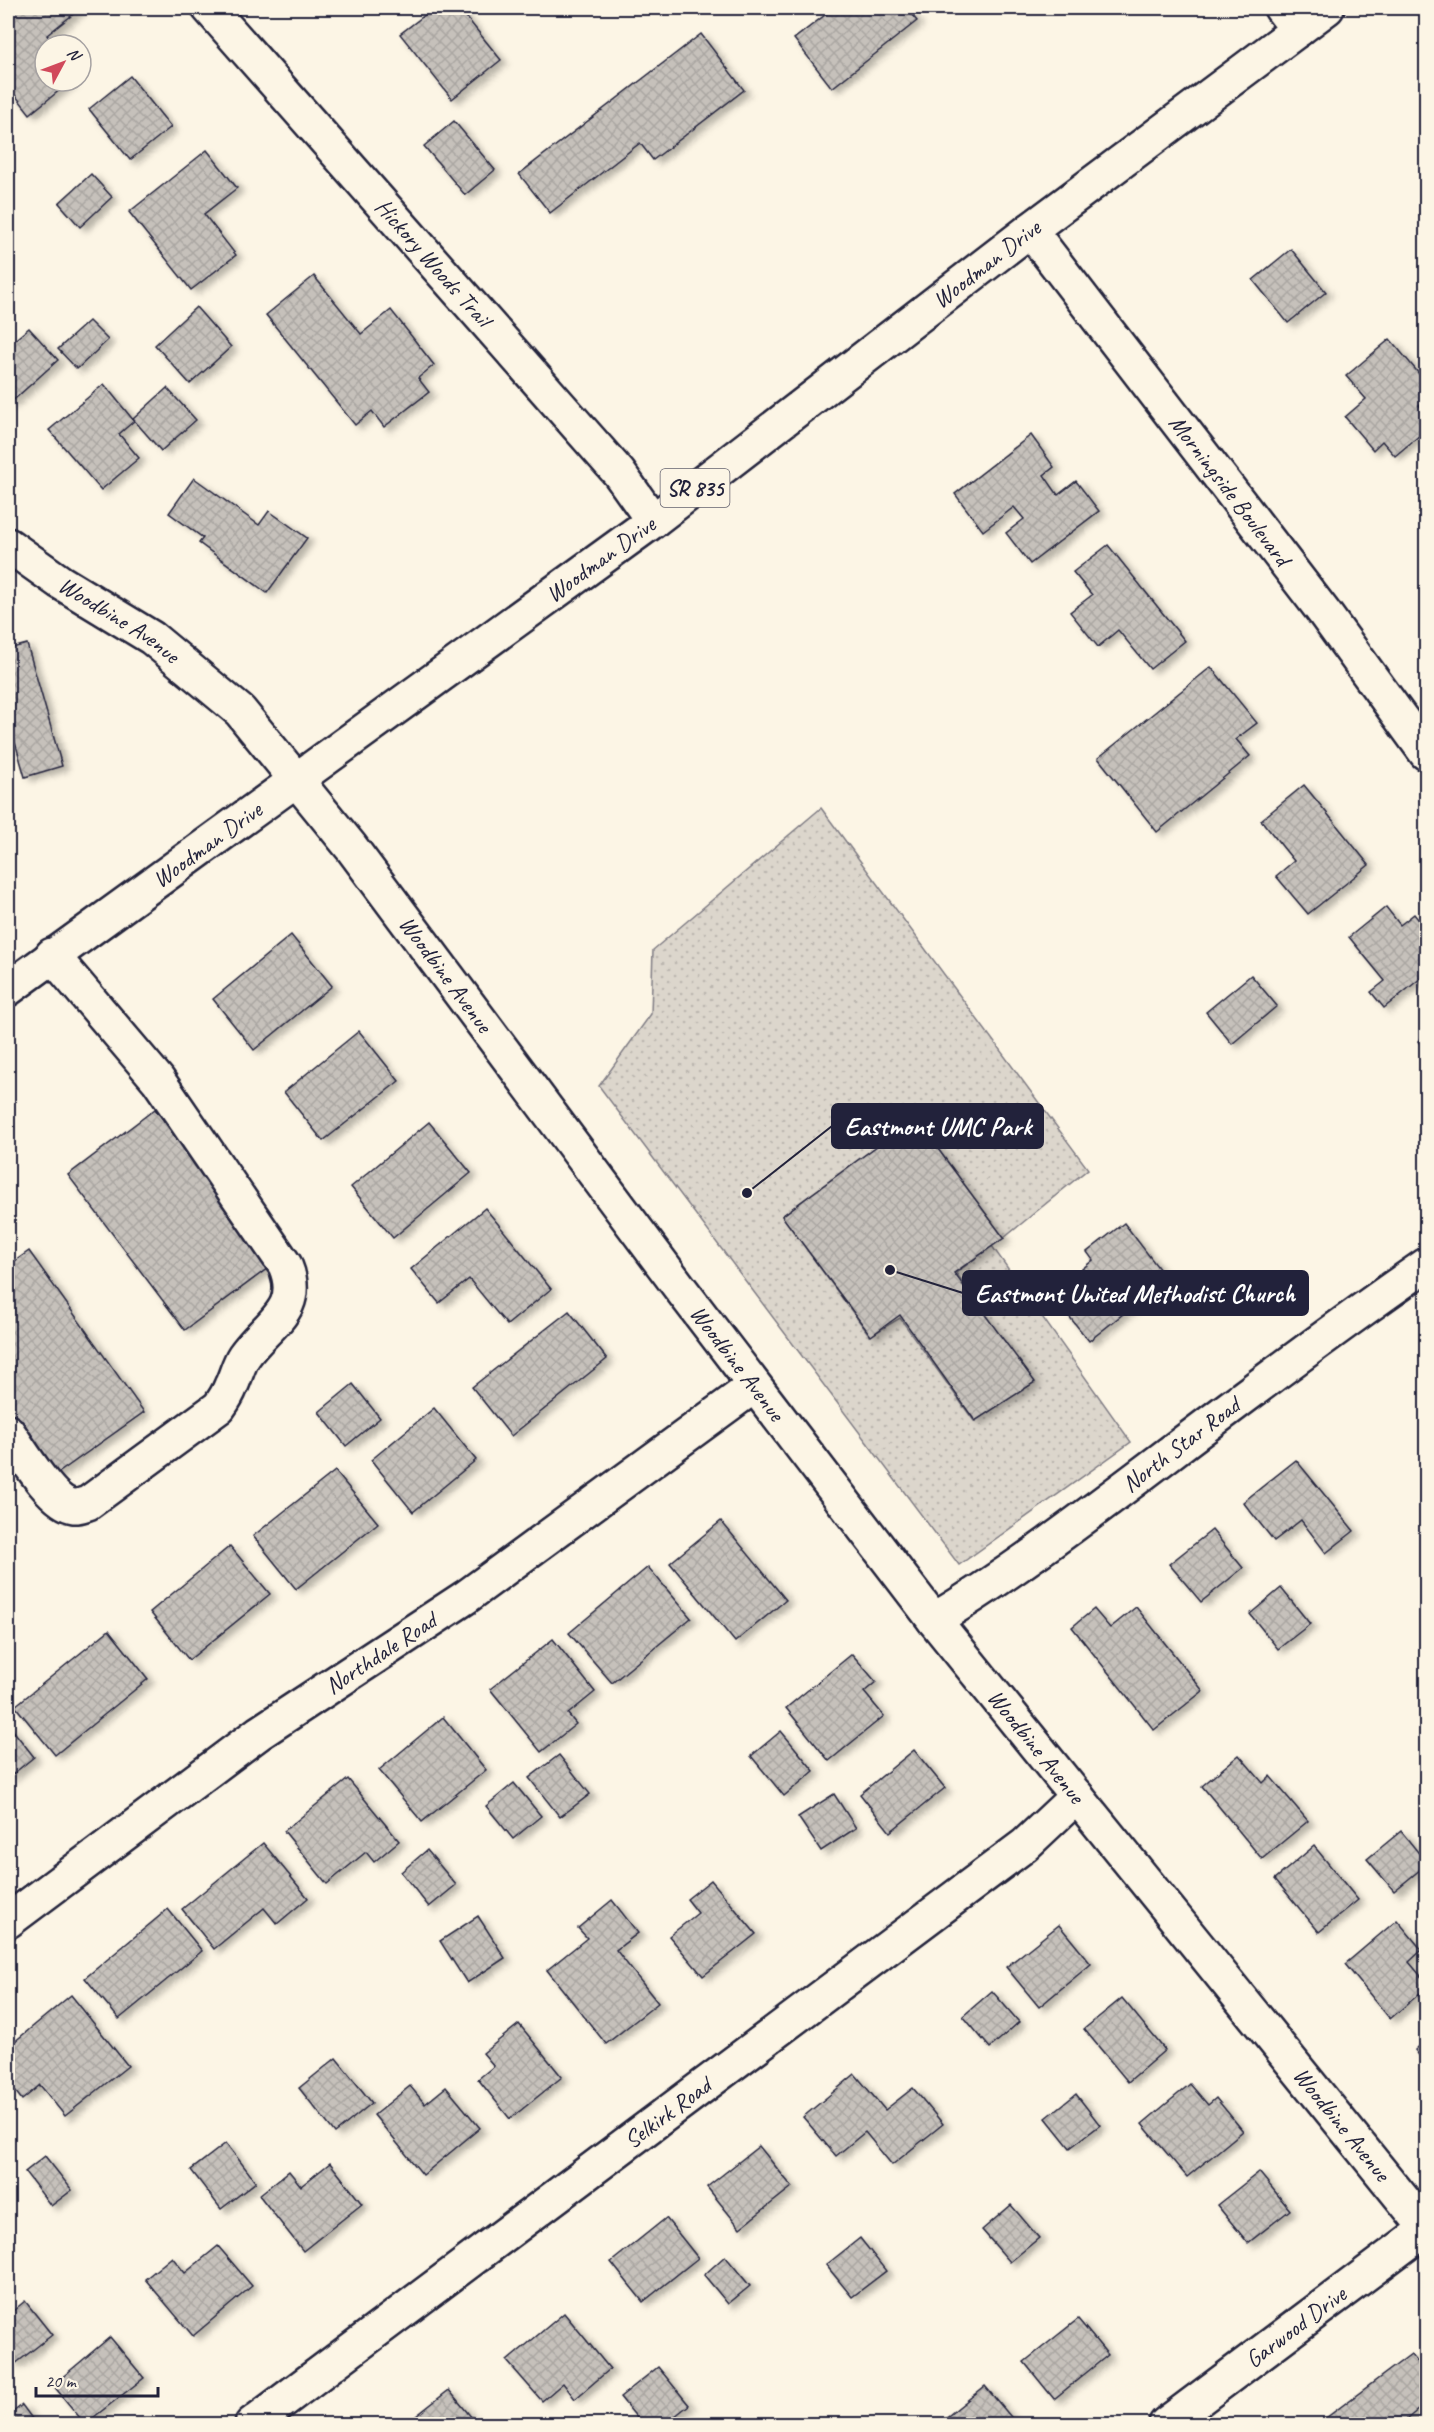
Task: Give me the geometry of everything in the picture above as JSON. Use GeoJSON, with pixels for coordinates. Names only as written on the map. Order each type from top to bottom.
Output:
{"type":"FeatureCollection","features":[{"type":"Feature","properties":{"kind":"street","name":"Hickory Woods Trail"},"geometry":{"type":"LineString","coordinates":[[209,8],[619,473],[653,521]]}},
{"type":"Feature","properties":{"kind":"street","name":"Woodman Drive"},"geometry":{"type":"LineString","coordinates":[[8,988],[653,521],[1030,230],[1289,19],[1328,8]]}},
{"type":"Feature","properties":{"kind":"street","name":"Morningside Boulevard"},"geometry":{"type":"LineString","coordinates":[[1030,230],[1325,614],[1426,753]]}},
{"type":"Feature","properties":{"kind":"street","name":"Woodbine Avenue"},"geometry":{"type":"LineString","coordinates":[[8,545],[60,582],[152,638],[240,711],[351,847],[754,1386],[934,1620],[1426,2228]]}},
{"type":"Feature","properties":{"kind":"street"},"geometry":{"type":"LineString","coordinates":[[8,1432],[47,1487],[61,1501],[74,1506],[88,1503],[219,1407],[230,1390],[238,1366],[254,1344],[281,1315],[290,1300],[291,1290],[291,1278],[285,1265],[158,1080],[52,955]]}},
{"type":"Feature","properties":{"kind":"street","name":"North Star Road"},"geometry":{"type":"LineString","coordinates":[[934,1620],[972,1597],[1089,1514],[1339,1325],[1426,1265]]}},
{"type":"Feature","properties":{"kind":"street","name":"Northdale Road"},"geometry":{"type":"LineString","coordinates":[[8,1921],[259,1732],[466,1597],[754,1386]]}},
{"type":"Feature","properties":{"kind":"street","name":"Selkirk Road"},"geometry":{"type":"LineString","coordinates":[[252,2424],[1025,1845],[1077,1796]]}},
{"type":"Feature","properties":{"kind":"street","name":"Garwood Drive"},"geometry":{"type":"LineString","coordinates":[[1166,2424],[1426,2228]]}},
{"type":"Feature","properties":{"kind":"shaded area"},"geometry":{"type":"Polygon","coordinates":[[[821,808],[1088,1169],[1004,1238],[915,1118],[782,1216],[870,1336],[900,1318],[974,1421],[1031,1380],[956,1273],[992,1246],[1131,1442],[959,1565],[599,1086],[651,1014],[653,950],[821,808]]]}},
{"type":"Feature","properties":{"kind":"building"},"geometry":{"type":"Polygon","coordinates":[[[8,8],[81,8],[50,33],[33,33],[33,93],[56,93],[30,114],[8,86],[8,8]]]}},
{"type":"Feature","properties":{"kind":"building"},"geometry":{"type":"Polygon","coordinates":[[[434,8],[459,8],[501,60],[452,99],[400,34],[434,8]]]}},
{"type":"Feature","properties":{"kind":"building"},"geometry":{"type":"Polygon","coordinates":[[[834,8],[906,8],[917,21],[832,88],[794,39],[834,8]]]}},
{"type":"Feature","properties":{"kind":"building"},"geometry":{"type":"Polygon","coordinates":[[[701,34],[744,90],[653,160],[640,143],[550,213],[519,174],[701,34]]]}},
{"type":"Feature","properties":{"kind":"building"},"geometry":{"type":"Polygon","coordinates":[[[130,76],[171,127],[130,160],[89,109],[130,76]]]}},
{"type":"Feature","properties":{"kind":"building"},"geometry":{"type":"Polygon","coordinates":[[[454,121],[495,170],[465,195],[424,146],[454,121]]]}},
{"type":"Feature","properties":{"kind":"building"},"geometry":{"type":"Polygon","coordinates":[[[207,150],[237,188],[204,214],[236,255],[191,290],[129,212],[207,150]]]}},
{"type":"Feature","properties":{"kind":"building"},"geometry":{"type":"Polygon","coordinates":[[[91,174],[112,197],[80,227],[59,203],[91,174]]]}},
{"type":"Feature","properties":{"kind":"building"},"geometry":{"type":"Polygon","coordinates":[[[1291,249],[1326,292],[1288,323],[1253,280],[1291,249]]]}},
{"type":"Feature","properties":{"kind":"building"},"geometry":{"type":"Polygon","coordinates":[[[314,276],[361,334],[391,310],[434,365],[418,378],[429,392],[384,427],[372,411],[355,425],[266,315],[314,276]]]}},
{"type":"Feature","properties":{"kind":"building"},"geometry":{"type":"Polygon","coordinates":[[[196,307],[231,347],[190,384],[155,345],[196,307]]]}},
{"type":"Feature","properties":{"kind":"building"},"geometry":{"type":"Polygon","coordinates":[[[89,321],[108,340],[77,369],[58,349],[89,321]]]}},
{"type":"Feature","properties":{"kind":"building"},"geometry":{"type":"Polygon","coordinates":[[[29,328],[58,360],[8,405],[8,337],[12,342],[29,328]]]}},
{"type":"Feature","properties":{"kind":"building"},"geometry":{"type":"Polygon","coordinates":[[[1390,339],[1426,382],[1426,399],[1419,405],[1426,414],[1426,430],[1395,456],[1382,441],[1373,450],[1345,417],[1366,399],[1346,376],[1390,339]]]}},
{"type":"Feature","properties":{"kind":"building"},"geometry":{"type":"Polygon","coordinates":[[[104,384],[134,421],[119,434],[139,458],[101,490],[49,430],[104,384]]]}},
{"type":"Feature","properties":{"kind":"building"},"geometry":{"type":"Polygon","coordinates":[[[167,388],[196,420],[161,451],[133,419],[167,388]]]}},
{"type":"Feature","properties":{"kind":"building"},"geometry":{"type":"Polygon","coordinates":[[[1031,435],[1054,467],[1044,475],[1058,495],[1076,481],[1099,511],[1030,564],[1006,533],[1024,519],[1014,507],[983,531],[955,494],[1031,435]]]}},
{"type":"Feature","properties":{"kind":"building"},"geometry":{"type":"Polygon","coordinates":[[[194,478],[259,525],[269,511],[307,538],[267,593],[199,543],[203,538],[169,513],[194,478]]]}},
{"type":"Feature","properties":{"kind":"building"},"geometry":{"type":"Polygon","coordinates":[[[1426,498],[1426,510],[1421,503],[1426,498]]]}},
{"type":"Feature","properties":{"kind":"building"},"geometry":{"type":"Polygon","coordinates":[[[1108,545],[1185,641],[1150,669],[1118,630],[1098,647],[1070,612],[1092,595],[1073,572],[1108,545]]]}},
{"type":"Feature","properties":{"kind":"building"},"geometry":{"type":"Polygon","coordinates":[[[27,644],[62,766],[25,777],[8,718],[8,649],[27,644]]]}},
{"type":"Feature","properties":{"kind":"building"},"geometry":{"type":"Polygon","coordinates":[[[1211,667],[1257,723],[1236,739],[1250,756],[1157,832],[1098,758],[1211,667]]]}},
{"type":"Feature","properties":{"kind":"building"},"geometry":{"type":"Polygon","coordinates":[[[1304,785],[1369,865],[1308,914],[1276,876],[1294,861],[1261,820],[1304,785]]]}},
{"type":"Feature","properties":{"kind":"building"},"geometry":{"type":"Polygon","coordinates":[[[1386,907],[1400,925],[1414,914],[1426,929],[1426,974],[1384,1008],[1371,992],[1385,981],[1349,937],[1386,907]]]}},
{"type":"Feature","properties":{"kind":"building"},"geometry":{"type":"Polygon","coordinates":[[[291,935],[332,986],[254,1050],[213,999],[291,935]]]}},
{"type":"Feature","properties":{"kind":"building"},"geometry":{"type":"Polygon","coordinates":[[[1251,975],[1277,1006],[1232,1044],[1206,1012],[1251,975]]]}},
{"type":"Feature","properties":{"kind":"building"},"geometry":{"type":"Polygon","coordinates":[[[359,1031],[399,1081],[323,1141],[284,1092],[359,1031]]]}},
{"type":"Feature","properties":{"kind":"building"},"geometry":{"type":"Polygon","coordinates":[[[1426,1034],[1426,1051],[1418,1041],[1426,1034]]]}},
{"type":"Feature","properties":{"kind":"building"},"geometry":{"type":"Polygon","coordinates":[[[155,1109],[272,1265],[185,1330],[68,1175],[155,1109]]]}},
{"type":"Feature","properties":{"kind":"building"},"geometry":{"type":"Polygon","coordinates":[[[915,1118],[1004,1238],[954,1273],[1035,1382],[975,1421],[900,1315],[871,1336],[782,1216],[915,1118]]]}},
{"type":"Feature","properties":{"kind":"building"},"geometry":{"type":"Polygon","coordinates":[[[429,1122],[471,1173],[393,1238],[351,1187],[429,1122]]]}},
{"type":"Feature","properties":{"kind":"building"},"geometry":{"type":"Polygon","coordinates":[[[485,1208],[551,1289],[507,1325],[469,1279],[439,1303],[411,1269],[485,1208]]]}},
{"type":"Feature","properties":{"kind":"building"},"geometry":{"type":"Polygon","coordinates":[[[1124,1223],[1167,1279],[1089,1341],[1051,1294],[1093,1260],[1087,1252],[1124,1223]]]}},
{"type":"Feature","properties":{"kind":"building"},"geometry":{"type":"Polygon","coordinates":[[[29,1251],[144,1412],[54,1476],[8,1411],[8,1266],[29,1251]]]}},
{"type":"Feature","properties":{"kind":"building"},"geometry":{"type":"Polygon","coordinates":[[[569,1311],[607,1359],[511,1436],[472,1387],[569,1311]]]}},
{"type":"Feature","properties":{"kind":"building"},"geometry":{"type":"Polygon","coordinates":[[[353,1384],[380,1418],[346,1446],[319,1412],[353,1384]]]}},
{"type":"Feature","properties":{"kind":"building"},"geometry":{"type":"Polygon","coordinates":[[[434,1408],[476,1460],[413,1512],[371,1460],[434,1408]]]}},
{"type":"Feature","properties":{"kind":"building"},"geometry":{"type":"Polygon","coordinates":[[[1296,1460],[1354,1531],[1326,1553],[1301,1520],[1274,1541],[1243,1502],[1296,1460]]]}},
{"type":"Feature","properties":{"kind":"building"},"geometry":{"type":"Polygon","coordinates":[[[335,1471],[378,1523],[296,1589],[253,1536],[335,1471]]]}},
{"type":"Feature","properties":{"kind":"building"},"geometry":{"type":"Polygon","coordinates":[[[721,1521],[786,1600],[735,1642],[670,1563],[721,1521]]]}},
{"type":"Feature","properties":{"kind":"building"},"geometry":{"type":"Polygon","coordinates":[[[1212,1530],[1243,1568],[1201,1602],[1169,1564],[1212,1530]]]}},
{"type":"Feature","properties":{"kind":"building"},"geometry":{"type":"Polygon","coordinates":[[[230,1546],[270,1594],[189,1660],[150,1612],[230,1546]]]}},
{"type":"Feature","properties":{"kind":"building"},"geometry":{"type":"Polygon","coordinates":[[[648,1567],[691,1618],[612,1683],[569,1633],[648,1567]]]}},
{"type":"Feature","properties":{"kind":"building"},"geometry":{"type":"Polygon","coordinates":[[[1281,1588],[1310,1624],[1278,1649],[1250,1614],[1281,1588]]]}},
{"type":"Feature","properties":{"kind":"building"},"geometry":{"type":"Polygon","coordinates":[[[1136,1607],[1203,1691],[1154,1730],[1072,1627],[1094,1609],[1110,1628],[1136,1607]]]}},
{"type":"Feature","properties":{"kind":"building"},"geometry":{"type":"Polygon","coordinates":[[[109,1630],[148,1679],[55,1755],[15,1706],[109,1630]]]}},
{"type":"Feature","properties":{"kind":"building"},"geometry":{"type":"Polygon","coordinates":[[[553,1639],[595,1692],[568,1714],[576,1724],[541,1752],[490,1689],[553,1639]]]}},
{"type":"Feature","properties":{"kind":"building"},"geometry":{"type":"Polygon","coordinates":[[[852,1654],[876,1682],[864,1692],[884,1716],[829,1761],[786,1708],[852,1654]]]}},
{"type":"Feature","properties":{"kind":"building"},"geometry":{"type":"Polygon","coordinates":[[[443,1717],[486,1770],[422,1822],[379,1770],[443,1717]]]}},
{"type":"Feature","properties":{"kind":"building"},"geometry":{"type":"Polygon","coordinates":[[[8,1724],[34,1757],[8,1778],[8,1724]]]}},
{"type":"Feature","properties":{"kind":"building"},"geometry":{"type":"Polygon","coordinates":[[[781,1731],[814,1771],[784,1796],[751,1756],[781,1731]]]}},
{"type":"Feature","properties":{"kind":"building"},"geometry":{"type":"Polygon","coordinates":[[[914,1750],[945,1788],[890,1832],[860,1794],[914,1750]]]}},
{"type":"Feature","properties":{"kind":"building"},"geometry":{"type":"Polygon","coordinates":[[[559,1755],[590,1794],[560,1817],[529,1778],[559,1755]]]}},
{"type":"Feature","properties":{"kind":"building"},"geometry":{"type":"Polygon","coordinates":[[[1239,1755],[1263,1783],[1270,1776],[1308,1821],[1262,1859],[1202,1786],[1239,1755]]]}},
{"type":"Feature","properties":{"kind":"building"},"geometry":{"type":"Polygon","coordinates":[[[348,1779],[399,1841],[374,1862],[366,1852],[327,1884],[284,1831],[348,1779]]]}},
{"type":"Feature","properties":{"kind":"building"},"geometry":{"type":"Polygon","coordinates":[[[514,1783],[541,1816],[513,1839],[486,1806],[514,1783]]]}},
{"type":"Feature","properties":{"kind":"building"},"geometry":{"type":"Polygon","coordinates":[[[834,1794],[856,1828],[821,1851],[798,1817],[834,1794]]]}},
{"type":"Feature","properties":{"kind":"building"},"geometry":{"type":"Polygon","coordinates":[[[1401,1831],[1426,1865],[1394,1891],[1367,1859],[1401,1831]]]}},
{"type":"Feature","properties":{"kind":"building"},"geometry":{"type":"Polygon","coordinates":[[[263,1843],[308,1898],[277,1924],[264,1908],[214,1949],[182,1909],[263,1843]]]}},
{"type":"Feature","properties":{"kind":"building"},"geometry":{"type":"Polygon","coordinates":[[[1314,1846],[1358,1900],[1319,1932],[1275,1879],[1314,1846]]]}},
{"type":"Feature","properties":{"kind":"building"},"geometry":{"type":"Polygon","coordinates":[[[427,1850],[456,1885],[429,1907],[401,1872],[427,1850]]]}},
{"type":"Feature","properties":{"kind":"building"},"geometry":{"type":"Polygon","coordinates":[[[711,1880],[756,1934],[703,1976],[669,1936],[698,1913],[687,1899],[711,1880]]]}},
{"type":"Feature","properties":{"kind":"building"},"geometry":{"type":"Polygon","coordinates":[[[612,1900],[638,1933],[616,1950],[658,2003],[606,2044],[547,1970],[587,1938],[578,1928],[612,1900]]]}},
{"type":"Feature","properties":{"kind":"building"},"geometry":{"type":"Polygon","coordinates":[[[168,1909],[202,1951],[119,2019],[85,1978],[168,1909]]]}},
{"type":"Feature","properties":{"kind":"building"},"geometry":{"type":"Polygon","coordinates":[[[478,1916],[505,1958],[467,1983],[440,1941],[478,1916]]]}},
{"type":"Feature","properties":{"kind":"building"},"geometry":{"type":"Polygon","coordinates":[[[1397,1920],[1422,1950],[1409,1962],[1426,1982],[1426,1988],[1390,2019],[1345,1964],[1397,1920]]]}},
{"type":"Feature","properties":{"kind":"building"},"geometry":{"type":"Polygon","coordinates":[[[1059,1925],[1091,1964],[1039,2007],[1006,1967],[1059,1925]]]}},
{"type":"Feature","properties":{"kind":"building"},"geometry":{"type":"Polygon","coordinates":[[[992,1991],[1019,2022],[990,2048],[963,2016],[992,1991]]]}},
{"type":"Feature","properties":{"kind":"building"},"geometry":{"type":"Polygon","coordinates":[[[71,1995],[128,2066],[65,2116],[40,2085],[22,2100],[8,2082],[8,2047],[71,1995]]]}},
{"type":"Feature","properties":{"kind":"building"},"geometry":{"type":"Polygon","coordinates":[[[1122,1998],[1165,2050],[1128,2082],[1084,2029],[1122,1998]]]}},
{"type":"Feature","properties":{"kind":"building"},"geometry":{"type":"Polygon","coordinates":[[[519,2024],[562,2077],[510,2119],[478,2079],[494,2066],[483,2053],[519,2024]]]}},
{"type":"Feature","properties":{"kind":"building"},"geometry":{"type":"Polygon","coordinates":[[[1426,2040],[1426,2064],[1415,2050],[1426,2040]]]}},
{"type":"Feature","properties":{"kind":"building"},"geometry":{"type":"Polygon","coordinates":[[[336,2058],[372,2103],[335,2133],[299,2088],[336,2058]]]}},
{"type":"Feature","properties":{"kind":"building"},"geometry":{"type":"Polygon","coordinates":[[[855,2074],[885,2110],[913,2088],[943,2124],[892,2165],[865,2132],[836,2156],[803,2117],[855,2074]]]}},
{"type":"Feature","properties":{"kind":"building"},"geometry":{"type":"Polygon","coordinates":[[[1190,2084],[1208,2105],[1216,2098],[1243,2131],[1187,2177],[1142,2124],[1190,2084]]]}},
{"type":"Feature","properties":{"kind":"building"},"geometry":{"type":"Polygon","coordinates":[[[410,2086],[425,2104],[446,2087],[480,2128],[423,2175],[374,2115],[410,2086]]]}},
{"type":"Feature","properties":{"kind":"building"},"geometry":{"type":"Polygon","coordinates":[[[1076,2094],[1100,2125],[1070,2148],[1046,2118],[1076,2094]]]}},
{"type":"Feature","properties":{"kind":"building"},"geometry":{"type":"Polygon","coordinates":[[[226,2143],[256,2182],[221,2209],[191,2170],[226,2143]]]}},
{"type":"Feature","properties":{"kind":"building"},"geometry":{"type":"Polygon","coordinates":[[[759,2146],[792,2187],[740,2228],[707,2187],[759,2146]]]}},
{"type":"Feature","properties":{"kind":"building"},"geometry":{"type":"Polygon","coordinates":[[[45,2156],[72,2190],[51,2206],[25,2172],[45,2156]]]}},
{"type":"Feature","properties":{"kind":"building"},"geometry":{"type":"Polygon","coordinates":[[[330,2163],[362,2204],[303,2251],[259,2195],[289,2171],[301,2186],[330,2163]]]}},
{"type":"Feature","properties":{"kind":"building"},"geometry":{"type":"Polygon","coordinates":[[[1259,2172],[1290,2210],[1248,2243],[1217,2205],[1259,2172]]]}},
{"type":"Feature","properties":{"kind":"building"},"geometry":{"type":"Polygon","coordinates":[[[1011,2205],[1039,2238],[1010,2262],[982,2230],[1011,2205]]]}},
{"type":"Feature","properties":{"kind":"building"},"geometry":{"type":"Polygon","coordinates":[[[666,2218],[698,2258],[643,2302],[611,2262],[666,2218]]]}},
{"type":"Feature","properties":{"kind":"building"},"geometry":{"type":"Polygon","coordinates":[[[860,2238],[886,2271],[852,2297],[826,2265],[860,2238]]]}},
{"type":"Feature","properties":{"kind":"building"},"geometry":{"type":"Polygon","coordinates":[[[218,2246],[252,2286],[193,2336],[145,2279],[172,2257],[185,2273],[218,2246]]]}},
{"type":"Feature","properties":{"kind":"building"},"geometry":{"type":"Polygon","coordinates":[[[725,2256],[750,2286],[728,2304],[704,2275],[725,2256]]]}},
{"type":"Feature","properties":{"kind":"building"},"geometry":{"type":"Polygon","coordinates":[[[25,2301],[52,2335],[15,2364],[8,2354],[8,2315],[25,2301]]]}},
{"type":"Feature","properties":{"kind":"building"},"geometry":{"type":"Polygon","coordinates":[[[564,2313],[610,2369],[575,2399],[563,2383],[542,2401],[507,2361],[564,2313]]]}},
{"type":"Feature","properties":{"kind":"building"},"geometry":{"type":"Polygon","coordinates":[[[1078,2319],[1108,2355],[1054,2399],[1024,2362],[1078,2319]]]}},
{"type":"Feature","properties":{"kind":"building"},"geometry":{"type":"Polygon","coordinates":[[[110,2337],[144,2378],[85,2424],[53,2385],[110,2337]]]}},
{"type":"Feature","properties":{"kind":"building"},"geometry":{"type":"Polygon","coordinates":[[[1411,2354],[1426,2373],[1426,2403],[1407,2419],[1411,2424],[1318,2424],[1411,2354]]]}},
{"type":"Feature","properties":{"kind":"building"},"geometry":{"type":"Polygon","coordinates":[[[658,2367],[689,2405],[665,2424],[642,2424],[620,2397],[658,2367]]]}},
{"type":"Feature","properties":{"kind":"building"},"geometry":{"type":"Polygon","coordinates":[[[985,2386],[1016,2423],[938,2424],[985,2386]]]}},
{"type":"Feature","properties":{"kind":"building"},"geometry":{"type":"Polygon","coordinates":[[[449,2390],[477,2424],[406,2424],[449,2390]]]}},
{"type":"Feature","properties":{"kind":"building"},"geometry":{"type":"Polygon","coordinates":[[[22,2405],[36,2424],[8,2424],[8,2416],[22,2405]]]}},
{"type":"Feature","properties":{"kind":"building"},"geometry":{"type":"Polygon","coordinates":[[[524,2418],[530,2424],[516,2424],[524,2418]]]}},
{"type":"Feature","properties":{"kind":"place","name":"Eastmont UMC Park"},"geometry":{"type":"Point","coordinates":[747,1193]}},
{"type":"Feature","properties":{"kind":"place","name":"Eastmont United Methodist Church"},"geometry":{"type":"Point","coordinates":[890,1270]}}]}
